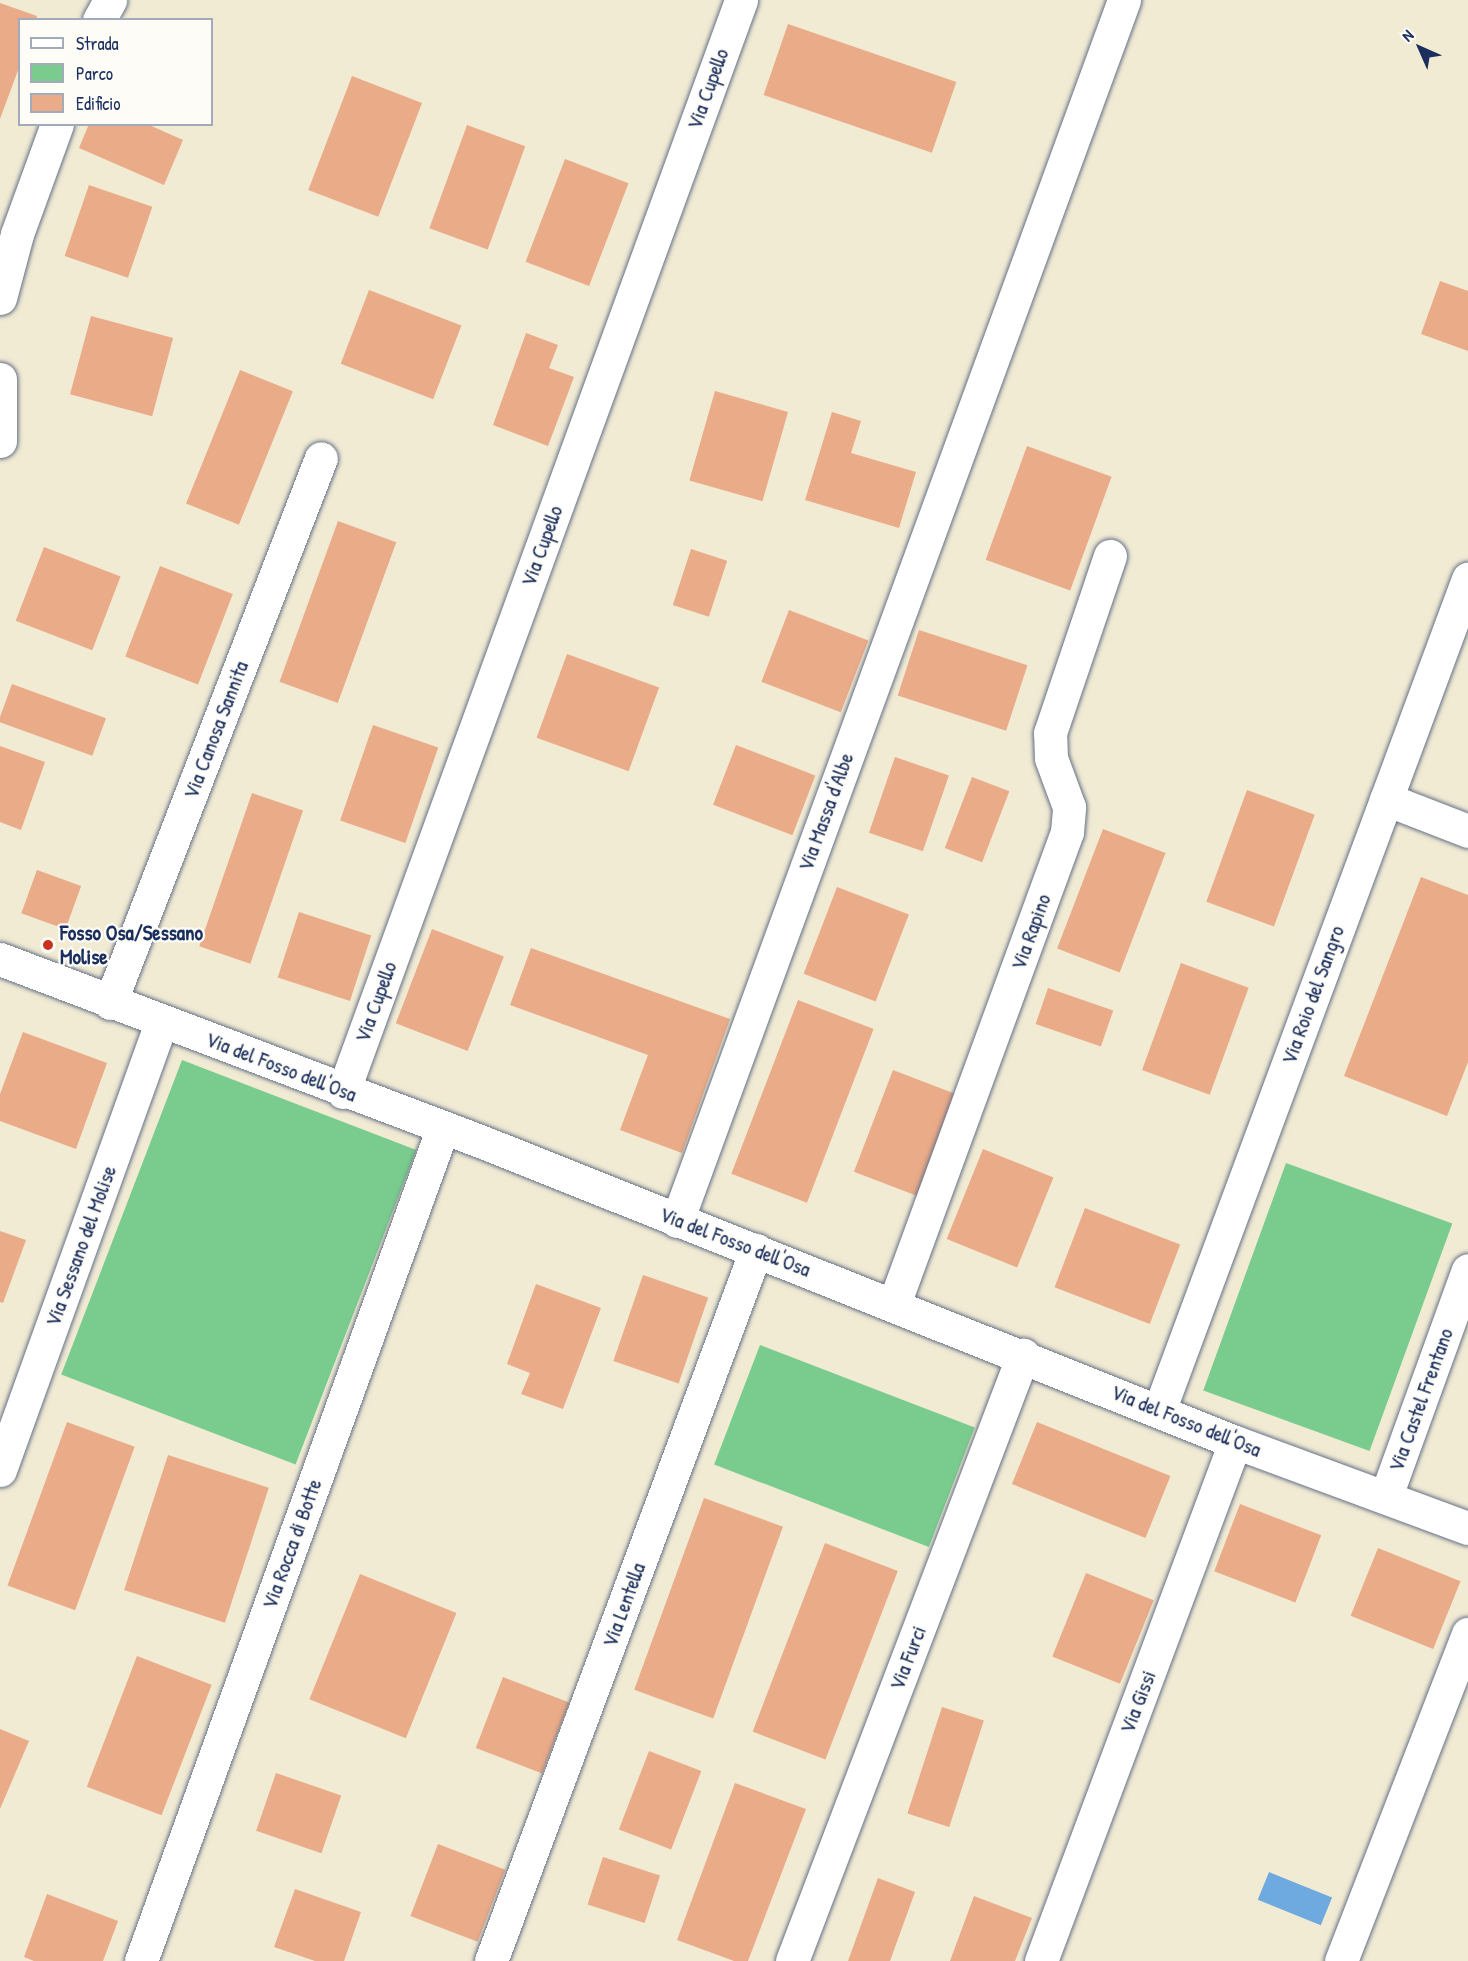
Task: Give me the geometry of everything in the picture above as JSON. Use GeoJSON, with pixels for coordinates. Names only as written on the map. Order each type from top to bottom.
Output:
{"type":"FeatureCollection","features":[{"type":"Feature","properties":{"kind":"street"},"geometry":{"type":"LineString","coordinates":[[100,18],[110,0]]}},
{"type":"Feature","properties":{"kind":"street","name":"Via Cupello"},"geometry":{"type":"LineString","coordinates":[[343,1092],[741,0]]}},
{"type":"Feature","properties":{"kind":"street","name":"Via Massa d'Albe"},"geometry":{"type":"LineString","coordinates":[[677,1221],[1124,0]]}},
{"type":"Feature","properties":{"kind":"street"},"geometry":{"type":"LineString","coordinates":[[0,298],[17,234],[56,126]]}},
{"type":"Feature","properties":{"kind":"street"},"geometry":{"type":"LineString","coordinates":[[0,379],[0,441]]}},
{"type":"Feature","properties":{"kind":"street","name":"Via Canosa Sannita"},"geometry":{"type":"LineString","coordinates":[[110,1003],[321,458]]}},
{"type":"Feature","properties":{"kind":"street","name":"Via Rapino"},"geometry":{"type":"LineString","coordinates":[[894,1304],[1067,832],[1069,807],[1051,758],[1050,733],[1110,556]]}},
{"type":"Feature","properties":{"kind":"street","name":"Via Roio del Sangro"},"geometry":{"type":"LineString","coordinates":[[1159,1411],[1468,579]]}},
{"type":"Feature","properties":{"kind":"street"},"geometry":{"type":"LineString","coordinates":[[1386,799],[1468,831]]}},
{"type":"Feature","properties":{"kind":"street","name":"Via del Fosso dell'Osa"},"geometry":{"type":"LineString","coordinates":[[0,959],[343,1092],[443,1127],[677,1221],[1023,1355],[1235,1442],[1468,1528]]}},
{"type":"Feature","properties":{"kind":"street","name":"Via Sessano del Molise"},"geometry":{"type":"LineString","coordinates":[[0,1470],[162,1021]]}},
{"type":"Feature","properties":{"kind":"street","name":"Via Rocca di Botte"},"geometry":{"type":"LineString","coordinates":[[141,1961],[443,1127]]}},
{"type":"Feature","properties":{"kind":"street","name":"Via Lentella"},"geometry":{"type":"LineString","coordinates":[[491,1961],[756,1250]]}},
{"type":"Feature","properties":{"kind":"street","name":"Via Castel Frentano"},"geometry":{"type":"LineString","coordinates":[[1386,1496],[1468,1270]]}},
{"type":"Feature","properties":{"kind":"street","name":"Via Furci"},"geometry":{"type":"LineString","coordinates":[[792,1961],[1023,1355]]}},
{"type":"Feature","properties":{"kind":"street","name":"Via Gissi"},"geometry":{"type":"LineString","coordinates":[[1041,1961],[1235,1442]]}},
{"type":"Feature","properties":{"kind":"street"},"geometry":{"type":"LineString","coordinates":[[1341,1961],[1468,1634]]}},
{"type":"Feature","properties":{"kind":"green space"},"geometry":{"type":"Polygon","coordinates":[[[182,1060],[416,1150],[296,1465],[61,1375],[182,1060]]]}},
{"type":"Feature","properties":{"kind":"green space"},"geometry":{"type":"Polygon","coordinates":[[[1286,1163],[1452,1224],[1370,1451],[1203,1390],[1286,1163]]]}},
{"type":"Feature","properties":{"kind":"green space"},"geometry":{"type":"Polygon","coordinates":[[[760,1345],[975,1427],[929,1547],[714,1464],[760,1345]]]}},
{"type":"Feature","properties":{"kind":"water"},"geometry":{"type":"Polygon","coordinates":[[[1269,1872],[1332,1897],[1321,1925],[1258,1900],[1269,1872]]]}},
{"type":"Feature","properties":{"kind":"building"},"geometry":{"type":"Polygon","coordinates":[[[0,3],[37,16],[36,18],[18,18],[18,70],[0,119],[0,3]]]}},
{"type":"Feature","properties":{"kind":"building"},"geometry":{"type":"Polygon","coordinates":[[[788,24],[956,82],[932,153],[764,95],[788,24]]]}},
{"type":"Feature","properties":{"kind":"building"},"geometry":{"type":"Polygon","coordinates":[[[352,76],[422,103],[378,217],[308,190],[352,76]]]}},
{"type":"Feature","properties":{"kind":"building"},"geometry":{"type":"Polygon","coordinates":[[[467,125],[525,146],[488,250],[429,228],[467,125]]]}},
{"type":"Feature","properties":{"kind":"building"},"geometry":{"type":"Polygon","coordinates":[[[88,126],[152,126],[183,140],[164,185],[79,148],[88,126]]]}},
{"type":"Feature","properties":{"kind":"building"},"geometry":{"type":"Polygon","coordinates":[[[565,159],[628,183],[589,286],[526,262],[565,159]]]}},
{"type":"Feature","properties":{"kind":"building"},"geometry":{"type":"Polygon","coordinates":[[[89,185],[152,207],[128,278],[65,256],[89,185]]]}},
{"type":"Feature","properties":{"kind":"building"},"geometry":{"type":"Polygon","coordinates":[[[1440,281],[1468,291],[1468,351],[1421,334],[1440,281]]]}},
{"type":"Feature","properties":{"kind":"building"},"geometry":{"type":"Polygon","coordinates":[[[369,290],[461,325],[433,399],[341,364],[369,290]]]}},
{"type":"Feature","properties":{"kind":"building"},"geometry":{"type":"Polygon","coordinates":[[[91,316],[173,338],[152,416],[70,394],[91,316]]]}},
{"type":"Feature","properties":{"kind":"building"},"geometry":{"type":"Polygon","coordinates":[[[526,333],[558,345],[549,368],[574,377],[548,446],[493,425],[526,333]]]}},
{"type":"Feature","properties":{"kind":"building"},"geometry":{"type":"Polygon","coordinates":[[[240,370],[293,391],[239,525],[186,504],[240,370]]]}},
{"type":"Feature","properties":{"kind":"building"},"geometry":{"type":"Polygon","coordinates":[[[715,391],[788,412],[762,501],[689,480],[715,391]]]}},
{"type":"Feature","properties":{"kind":"building"},"geometry":{"type":"Polygon","coordinates":[[[832,412],[861,421],[851,453],[916,472],[899,528],[805,500],[832,412]]]}},
{"type":"Feature","properties":{"kind":"building"},"geometry":{"type":"Polygon","coordinates":[[[1027,446],[1112,477],[1070,590],[986,560],[1027,446]]]}},
{"type":"Feature","properties":{"kind":"building"},"geometry":{"type":"Polygon","coordinates":[[[338,521],[396,542],[338,703],[280,682],[338,521]]]}},
{"type":"Feature","properties":{"kind":"building"},"geometry":{"type":"Polygon","coordinates":[[[44,547],[121,576],[92,650],[16,621],[44,547]]]}},
{"type":"Feature","properties":{"kind":"building"},"geometry":{"type":"Polygon","coordinates":[[[691,549],[727,561],[709,617],[673,605],[691,549]]]}},
{"type":"Feature","properties":{"kind":"building"},"geometry":{"type":"Polygon","coordinates":[[[160,566],[233,594],[198,685],[125,657],[160,566]]]}},
{"type":"Feature","properties":{"kind":"building"},"geometry":{"type":"Polygon","coordinates":[[[789,610],[868,640],[841,712],[761,682],[789,610]]]}},
{"type":"Feature","properties":{"kind":"building"},"geometry":{"type":"Polygon","coordinates":[[[919,630],[1027,665],[1006,731],[898,696],[919,630]]]}},
{"type":"Feature","properties":{"kind":"building"},"geometry":{"type":"Polygon","coordinates":[[[567,654],[659,688],[629,771],[537,738],[567,654]]]}},
{"type":"Feature","properties":{"kind":"building"},"geometry":{"type":"Polygon","coordinates":[[[12,684],[106,718],[92,756],[0,722],[12,684]]]}},
{"type":"Feature","properties":{"kind":"building"},"geometry":{"type":"Polygon","coordinates":[[[373,725],[438,747],[405,843],[340,820],[373,725]]]}},
{"type":"Feature","properties":{"kind":"building"},"geometry":{"type":"Polygon","coordinates":[[[736,745],[815,775],[792,835],[713,805],[736,745]]]}},
{"type":"Feature","properties":{"kind":"building"},"geometry":{"type":"Polygon","coordinates":[[[0,746],[45,762],[21,830],[0,822],[0,746]]]}},
{"type":"Feature","properties":{"kind":"building"},"geometry":{"type":"Polygon","coordinates":[[[895,757],[949,776],[923,851],[869,833],[895,757]]]}},
{"type":"Feature","properties":{"kind":"building"},"geometry":{"type":"Polygon","coordinates":[[[972,777],[1009,791],[982,862],[945,848],[972,777]]]}},
{"type":"Feature","properties":{"kind":"building"},"geometry":{"type":"Polygon","coordinates":[[[1247,790],[1315,815],[1274,926],[1206,902],[1247,790]]]}},
{"type":"Feature","properties":{"kind":"building"},"geometry":{"type":"Polygon","coordinates":[[[252,793],[303,811],[250,964],[199,946],[252,793]]]}},
{"type":"Feature","properties":{"kind":"building"},"geometry":{"type":"Polygon","coordinates":[[[1103,829],[1166,853],[1120,973],[1057,948],[1103,829]]]}},
{"type":"Feature","properties":{"kind":"building"},"geometry":{"type":"Polygon","coordinates":[[[37,870],[81,886],[65,929],[21,913],[37,870]]]}},
{"type":"Feature","properties":{"kind":"building"},"geometry":{"type":"Polygon","coordinates":[[[1421,877],[1468,895],[1468,1062],[1447,1116],[1344,1076],[1421,877]]]}},
{"type":"Feature","properties":{"kind":"building"},"geometry":{"type":"Polygon","coordinates":[[[837,887],[909,915],[876,1001],[804,974],[837,887]]]}},
{"type":"Feature","properties":{"kind":"building"},"geometry":{"type":"Polygon","coordinates":[[[299,912],[371,935],[350,1001],[278,978],[299,912]]]}},
{"type":"Feature","properties":{"kind":"building"},"geometry":{"type":"Polygon","coordinates":[[[432,929],[504,957],[468,1051],[396,1023],[432,929]]]}},
{"type":"Feature","properties":{"kind":"building"},"geometry":{"type":"Polygon","coordinates":[[[531,948],[730,1019],[682,1153],[620,1130],[648,1055],[510,1005],[531,948]]]}},
{"type":"Feature","properties":{"kind":"building"},"geometry":{"type":"Polygon","coordinates":[[[1181,963],[1249,988],[1210,1095],[1142,1070],[1181,963]]]}},
{"type":"Feature","properties":{"kind":"building"},"geometry":{"type":"Polygon","coordinates":[[[1048,988],[1113,1010],[1101,1046],[1036,1024],[1048,988]]]}},
{"type":"Feature","properties":{"kind":"building"},"geometry":{"type":"Polygon","coordinates":[[[798,1000],[874,1029],[807,1203],[731,1174],[798,1000]]]}},
{"type":"Feature","properties":{"kind":"building"},"geometry":{"type":"Polygon","coordinates":[[[23,1032],[107,1063],[76,1149],[0,1121],[0,1094],[23,1032]]]}},
{"type":"Feature","properties":{"kind":"building"},"geometry":{"type":"Polygon","coordinates":[[[893,1070],[960,1096],[921,1198],[854,1172],[893,1070]]]}},
{"type":"Feature","properties":{"kind":"building"},"geometry":{"type":"Polygon","coordinates":[[[983,1149],[1053,1177],[1017,1267],[947,1239],[983,1149]]]}},
{"type":"Feature","properties":{"kind":"building"},"geometry":{"type":"Polygon","coordinates":[[[1085,1208],[1180,1245],[1150,1324],[1055,1287],[1085,1208]]]}},
{"type":"Feature","properties":{"kind":"building"},"geometry":{"type":"Polygon","coordinates":[[[0,1231],[26,1240],[3,1303],[0,1302],[0,1231]]]}},
{"type":"Feature","properties":{"kind":"building"},"geometry":{"type":"Polygon","coordinates":[[[643,1275],[708,1297],[679,1384],[613,1361],[643,1275]]]}},
{"type":"Feature","properties":{"kind":"building"},"geometry":{"type":"Polygon","coordinates":[[[536,1284],[601,1308],[563,1409],[521,1394],[530,1373],[507,1364],[536,1284]]]}},
{"type":"Feature","properties":{"kind":"building"},"geometry":{"type":"Polygon","coordinates":[[[67,1422],[135,1447],[75,1610],[7,1586],[67,1422]]]}},
{"type":"Feature","properties":{"kind":"building"},"geometry":{"type":"Polygon","coordinates":[[[1037,1422],[1171,1476],[1145,1538],[1012,1484],[1037,1422]]]}},
{"type":"Feature","properties":{"kind":"building"},"geometry":{"type":"Polygon","coordinates":[[[168,1455],[269,1488],[225,1623],[124,1590],[168,1455]]]}},
{"type":"Feature","properties":{"kind":"building"},"geometry":{"type":"Polygon","coordinates":[[[704,1498],[783,1527],[713,1718],[634,1690],[704,1498]]]}},
{"type":"Feature","properties":{"kind":"building"},"geometry":{"type":"Polygon","coordinates":[[[1240,1504],[1321,1535],[1295,1602],[1214,1571],[1240,1504]]]}},
{"type":"Feature","properties":{"kind":"building"},"geometry":{"type":"Polygon","coordinates":[[[825,1543],[898,1571],[825,1760],[753,1732],[825,1543]]]}},
{"type":"Feature","properties":{"kind":"building"},"geometry":{"type":"Polygon","coordinates":[[[1378,1548],[1461,1581],[1433,1649],[1351,1616],[1378,1548]]]}},
{"type":"Feature","properties":{"kind":"building"},"geometry":{"type":"Polygon","coordinates":[[[1086,1573],[1154,1600],[1120,1684],[1052,1656],[1086,1573]]]}},
{"type":"Feature","properties":{"kind":"building"},"geometry":{"type":"Polygon","coordinates":[[[360,1574],[456,1613],[406,1738],[309,1699],[360,1574]]]}},
{"type":"Feature","properties":{"kind":"building"},"geometry":{"type":"Polygon","coordinates":[[[137,1656],[212,1685],[162,1815],[87,1787],[137,1656]]]}},
{"type":"Feature","properties":{"kind":"building"},"geometry":{"type":"Polygon","coordinates":[[[503,1677],[569,1702],[542,1773],[476,1748],[503,1677]]]}},
{"type":"Feature","properties":{"kind":"building"},"geometry":{"type":"Polygon","coordinates":[[[942,1707],[984,1721],[949,1827],[907,1814],[942,1707]]]}},
{"type":"Feature","properties":{"kind":"building"},"geometry":{"type":"Polygon","coordinates":[[[0,1729],[29,1741],[0,1809],[0,1729]]]}},
{"type":"Feature","properties":{"kind":"building"},"geometry":{"type":"Polygon","coordinates":[[[649,1751],[701,1771],[671,1849],[619,1829],[649,1751]]]}},
{"type":"Feature","properties":{"kind":"building"},"geometry":{"type":"Polygon","coordinates":[[[276,1773],[341,1795],[321,1853],[256,1831],[276,1773]]]}},
{"type":"Feature","properties":{"kind":"building"},"geometry":{"type":"Polygon","coordinates":[[[735,1783],[806,1809],[748,1961],[734,1961],[677,1940],[735,1783]]]}},
{"type":"Feature","properties":{"kind":"building"},"geometry":{"type":"Polygon","coordinates":[[[438,1844],[505,1870],[478,1942],[410,1916],[438,1844]]]}},
{"type":"Feature","properties":{"kind":"building"},"geometry":{"type":"Polygon","coordinates":[[[603,1857],[660,1876],[645,1923],[588,1905],[603,1857]]]}},
{"type":"Feature","properties":{"kind":"building"},"geometry":{"type":"Polygon","coordinates":[[[878,1878],[915,1892],[890,1961],[848,1961],[878,1878]]]}},
{"type":"Feature","properties":{"kind":"building"},"geometry":{"type":"Polygon","coordinates":[[[295,1889],[361,1912],[344,1961],[315,1961],[274,1947],[295,1889]]]}},
{"type":"Feature","properties":{"kind":"building"},"geometry":{"type":"Polygon","coordinates":[[[47,1894],[118,1921],[103,1961],[34,1961],[24,1957],[47,1894]]]}},
{"type":"Feature","properties":{"kind":"building"},"geometry":{"type":"Polygon","coordinates":[[[974,1896],[1032,1918],[1015,1961],[950,1961],[974,1896]]]}},
{"type":"Feature","properties":{"kind":"place","name":"Fosso Osa/Sessano Molise"},"geometry":{"type":"Point","coordinates":[48,945]}}]}
